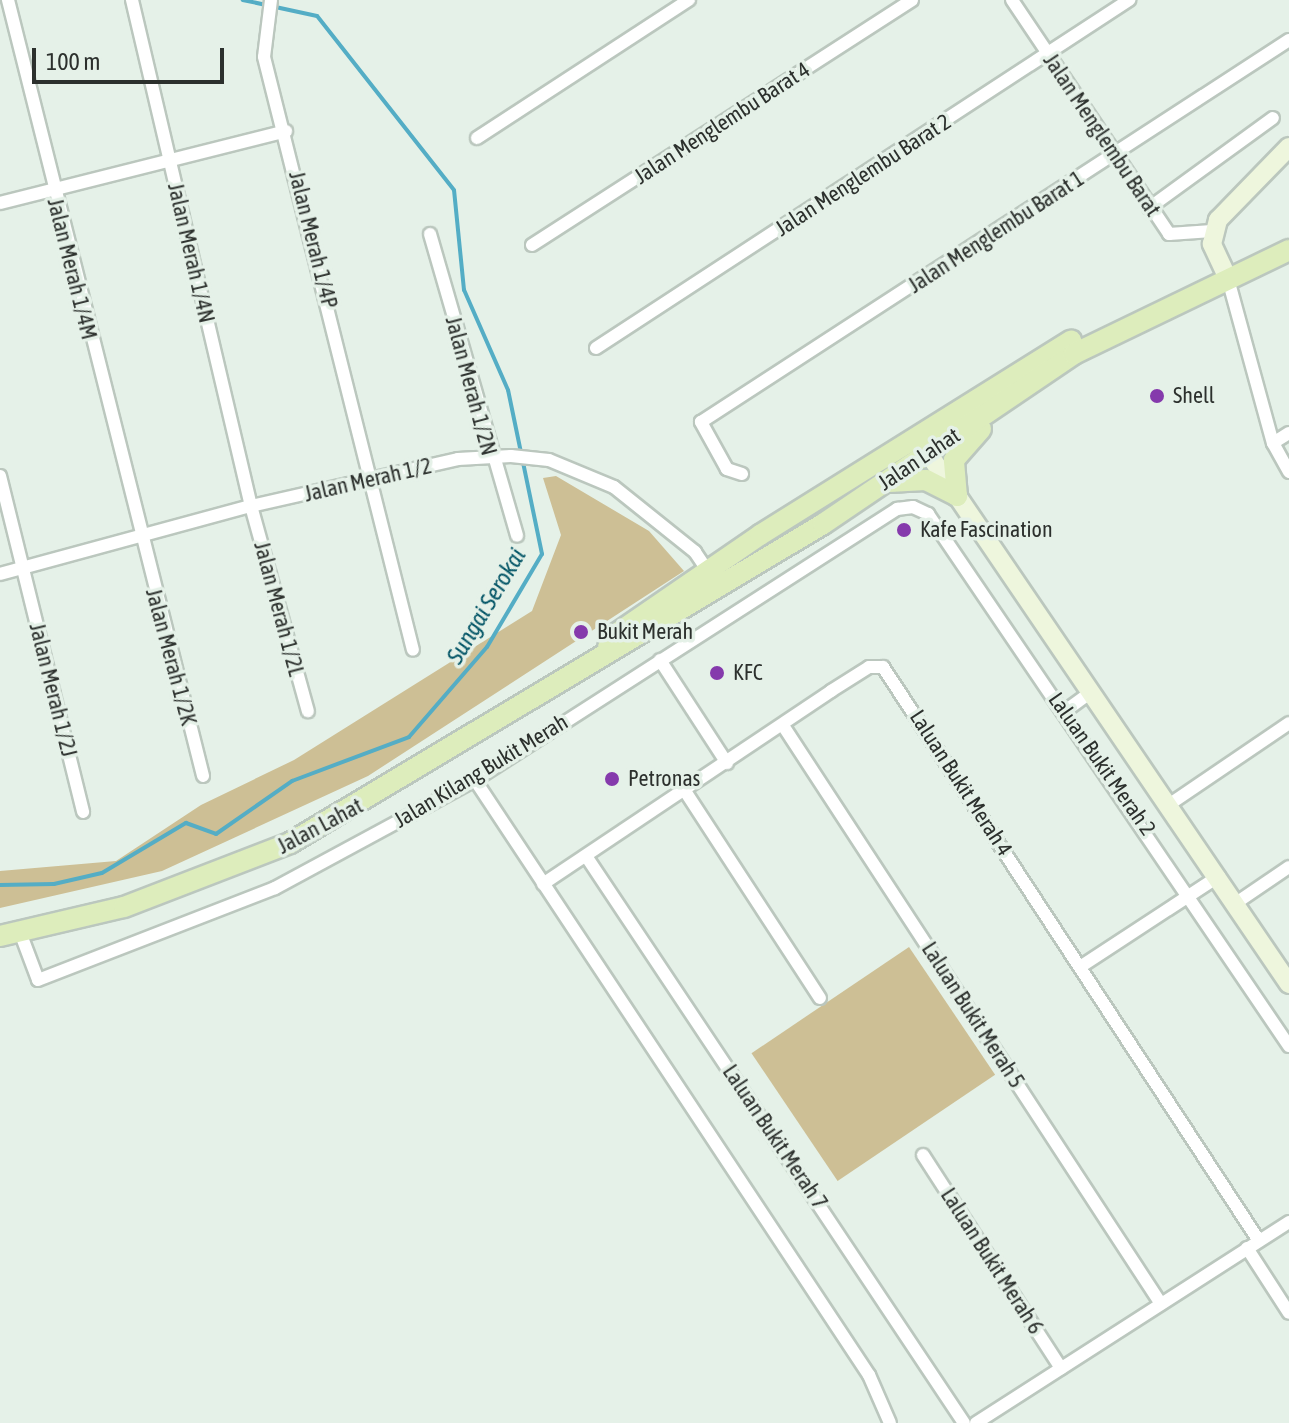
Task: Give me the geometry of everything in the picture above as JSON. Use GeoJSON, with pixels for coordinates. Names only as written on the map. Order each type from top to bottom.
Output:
{"type":"FeatureCollection","features":[{"type":"Feature","properties":{"kind":"main road"},"geometry":{"type":"LineString","coordinates":[[1227,276],[1289,241]]}},
{"type":"Feature","properties":{"kind":"main road"},"geometry":{"type":"LineString","coordinates":[[1227,276],[1289,250]]}},
{"type":"Feature","properties":{"kind":"main road","name":"Jalan Lahat"},"geometry":{"type":"LineString","coordinates":[[10,934],[124,907],[290,843],[384,791],[616,647],[823,524],[1074,354],[1227,276]]}},
{"type":"Feature","properties":{"kind":"main road","name":"Jalan Lahat"},"geometry":{"type":"LineString","coordinates":[[616,647],[616,634],[707,570],[1038,361],[1227,276]]}},
{"type":"Feature","properties":{"kind":"main road"},"geometry":{"type":"LineString","coordinates":[[957,496],[954,460],[962,445],[1074,354]]}},
{"type":"Feature","properties":{"kind":"main road"},"geometry":{"type":"LineString","coordinates":[[805,508],[850,490],[908,452],[928,453],[945,426],[1038,361]]}},
{"type":"Feature","properties":{"kind":"main road"},"geometry":{"type":"LineString","coordinates":[[884,483],[926,480],[957,496]]}},
{"type":"Feature","properties":{"kind":"main road"},"geometry":{"type":"LineString","coordinates":[[707,570],[725,570],[823,524]]}},
{"type":"Feature","properties":{"kind":"street","name":"Jalan Merah 1/4M"},"geometry":{"type":"LineString","coordinates":[[8,0],[139,538]]}},
{"type":"Feature","properties":{"kind":"street","name":"Jalan Merah 1/4N"},"geometry":{"type":"LineString","coordinates":[[132,0],[251,506]]}},
{"type":"Feature","properties":{"kind":"street"},"geometry":{"type":"LineString","coordinates":[[477,138],[689,0]]}},
{"type":"Feature","properties":{"kind":"street","name":"Jalan Menglembu Barat 4"},"geometry":{"type":"LineString","coordinates":[[532,245],[912,0]]}},
{"type":"Feature","properties":{"kind":"street","name":"Jalan Menglembu Barat"},"geometry":{"type":"LineString","coordinates":[[1012,0],[1112,156],[1169,234],[1212,231]]}},
{"type":"Feature","properties":{"kind":"street","name":"Jalan Menglembu Barat 2"},"geometry":{"type":"LineString","coordinates":[[596,348],[1129,0]]}},
{"type":"Feature","properties":{"kind":"street","name":"Jalan Merah 1/4P"},"geometry":{"type":"LineString","coordinates":[[271,1],[264,57],[286,131],[413,650]]}},
{"type":"Feature","properties":{"kind":"street","name":"Jalan Menglembu Barat 1"},"geometry":{"type":"LineString","coordinates":[[742,474],[727,469],[701,422],[1289,40]]}},
{"type":"Feature","properties":{"kind":"street"},"geometry":{"type":"LineString","coordinates":[[1149,208],[1273,118]]}},
{"type":"Feature","properties":{"kind":"street"},"geometry":{"type":"LineString","coordinates":[[0,203],[286,131]]}},
{"type":"Feature","properties":{"kind":"street"},"geometry":{"type":"LineString","coordinates":[[1289,147],[1226,209],[1212,231],[1273,443],[1289,472]]}},
{"type":"Feature","properties":{"kind":"street","name":"Jalan Merah 1/2N"},"geometry":{"type":"LineString","coordinates":[[430,234],[490,457],[517,536]]}},
{"type":"Feature","properties":{"kind":"street"},"geometry":{"type":"LineString","coordinates":[[1273,443],[1289,433]]}},
{"type":"Feature","properties":{"kind":"street","name":"Laluan Bukit Merah 2"},"geometry":{"type":"LineString","coordinates":[[928,453],[1219,876],[1289,984]]}},
{"type":"Feature","properties":{"kind":"street","name":"Jalan Merah 1/2"},"geometry":{"type":"LineString","coordinates":[[0,574],[251,506],[490,457],[511,456],[537,457],[614,487],[695,552],[707,570]]}},
{"type":"Feature","properties":{"kind":"street","name":"Jalan Merah 1/2J"},"geometry":{"type":"LineString","coordinates":[[0,476],[83,812]]}},
{"type":"Feature","properties":{"kind":"street","name":"Jalan Merah 1/2L"},"geometry":{"type":"LineString","coordinates":[[251,506],[308,711]]}},
{"type":"Feature","properties":{"kind":"street","name":"Laluan Bukit Merah 2"},"geometry":{"type":"LineString","coordinates":[[897,509],[928,514],[1192,895],[1289,1046]]}},
{"type":"Feature","properties":{"kind":"street","name":"Jalan Kilang Bukit Merah"},"geometry":{"type":"LineString","coordinates":[[10,934],[38,980],[275,888],[475,780],[897,509]]}},
{"type":"Feature","properties":{"kind":"street","name":"Jalan Merah 1/2K"},"geometry":{"type":"LineString","coordinates":[[139,538],[203,776]]}},
{"type":"Feature","properties":{"kind":"street"},"geometry":{"type":"LineString","coordinates":[[660,660],[727,763]]}},
{"type":"Feature","properties":{"kind":"street","name":"Laluan Bukit Merah 4"},"geometry":{"type":"LineString","coordinates":[[543,884],[784,727],[869,667],[890,673],[1259,1241]]}},
{"type":"Feature","properties":{"kind":"street"},"geometry":{"type":"LineString","coordinates":[[1065,711],[1091,692]]}},
{"type":"Feature","properties":{"kind":"street"},"geometry":{"type":"LineString","coordinates":[[1170,804],[1289,723]]}},
{"type":"Feature","properties":{"kind":"street","name":"Laluan Bukit Merah 5"},"geometry":{"type":"LineString","coordinates":[[784,727],[1161,1304]]}},
{"type":"Feature","properties":{"kind":"street"},"geometry":{"type":"LineString","coordinates":[[475,780],[869,1375],[890,1423]]}},
{"type":"Feature","properties":{"kind":"street"},"geometry":{"type":"LineString","coordinates":[[685,791],[820,998]]}},
{"type":"Feature","properties":{"kind":"street","name":"Laluan Bukit Merah 7"},"geometry":{"type":"LineString","coordinates":[[586,856],[962,1422]]}},
{"type":"Feature","properties":{"kind":"street"},"geometry":{"type":"LineString","coordinates":[[1236,903],[1289,867]]}},
{"type":"Feature","properties":{"kind":"street"},"geometry":{"type":"LineString","coordinates":[[1080,967],[1219,876]]}},
{"type":"Feature","properties":{"kind":"street","name":"Laluan Bukit Merah 6"},"geometry":{"type":"LineString","coordinates":[[923,1155],[1061,1368]]}},
{"type":"Feature","properties":{"kind":"street"},"geometry":{"type":"LineString","coordinates":[[976,1423],[1289,1222]]}},
{"type":"Feature","properties":{"kind":"street"},"geometry":{"type":"LineString","coordinates":[[1247,1248],[1289,1313]]}},
{"type":"Feature","properties":{"kind":"shaded area"},"geometry":{"type":"Polygon","coordinates":[[[556,476],[649,531],[684,571],[368,776],[162,871],[0,908],[0,871],[116,861],[201,805],[294,760],[532,611],[561,535],[543,478],[556,476]]]}},
{"type":"Feature","properties":{"kind":"shaded area"},"geometry":{"type":"Polygon","coordinates":[[[909,947],[995,1075],[838,1181],[751,1053],[909,947]]]}},
{"type":"Feature","properties":{"kind":"waterway","name":"Sungai Serokai"},"geometry":{"type":"LineString","coordinates":[[0,885],[54,884],[102,873],[186,823],[216,834],[292,781],[409,737],[487,647],[542,554],[508,390],[464,290],[454,190],[317,16],[243,0]]}},
{"type":"Feature","properties":{"kind":"place","name":"Shell"},"geometry":{"type":"Point","coordinates":[1157,396]}},
{"type":"Feature","properties":{"kind":"place","name":"Kafe Fascination"},"geometry":{"type":"Point","coordinates":[904,530]}},
{"type":"Feature","properties":{"kind":"place","name":"Bukit Merah"},"geometry":{"type":"Point","coordinates":[581,632]}},
{"type":"Feature","properties":{"kind":"place","name":"KFC"},"geometry":{"type":"Point","coordinates":[717,673]}},
{"type":"Feature","properties":{"kind":"place","name":"Petronas"},"geometry":{"type":"Point","coordinates":[612,779]}}]}
